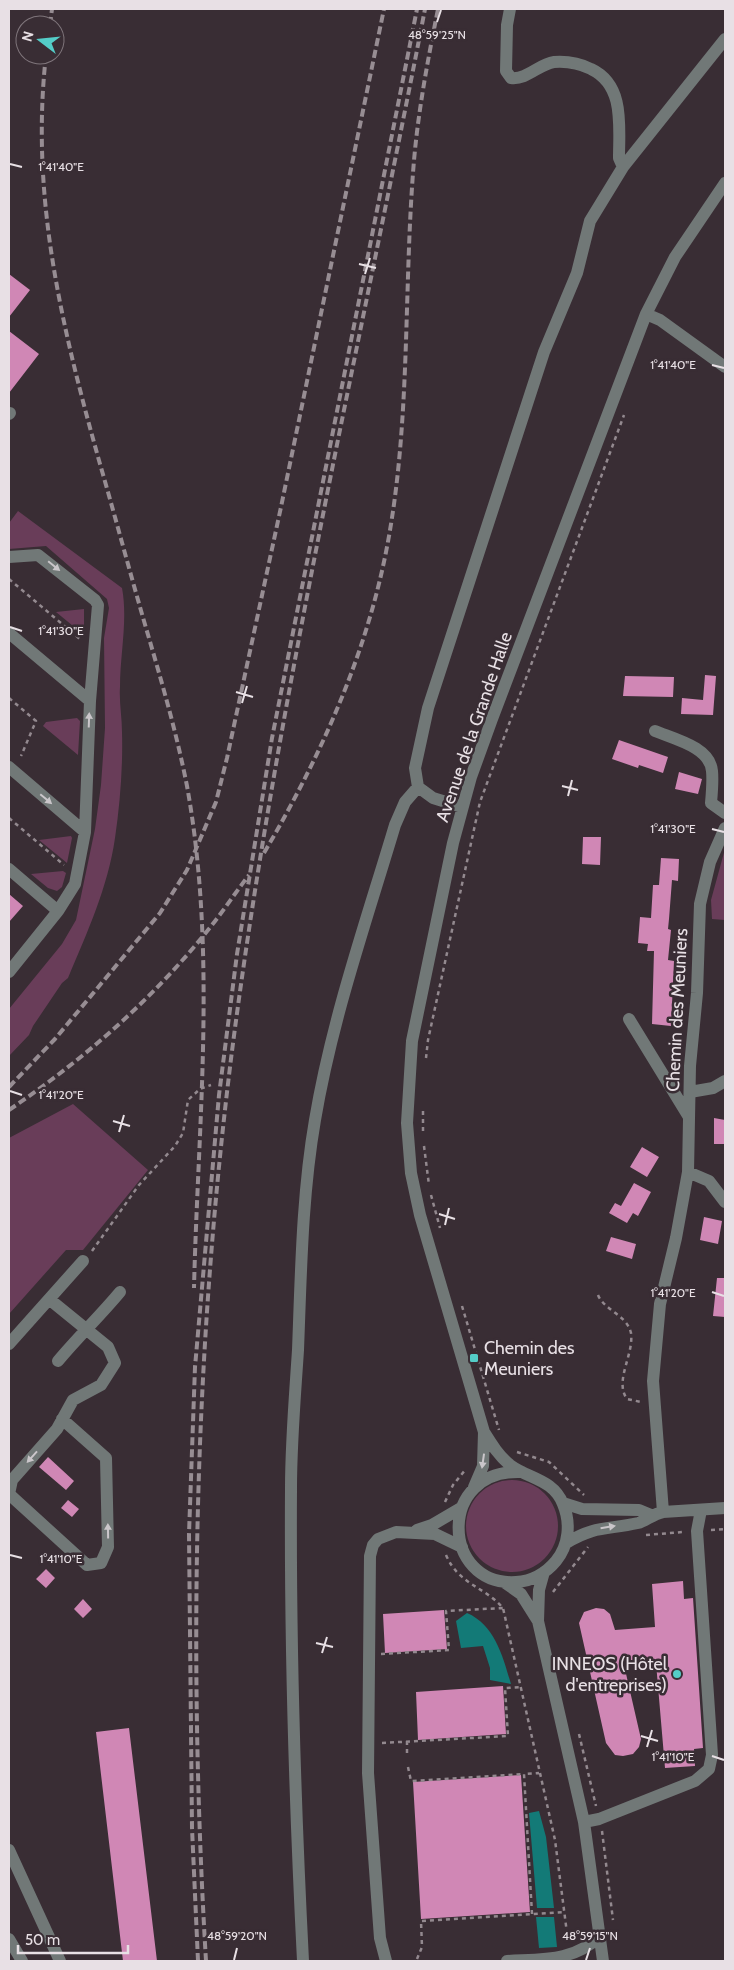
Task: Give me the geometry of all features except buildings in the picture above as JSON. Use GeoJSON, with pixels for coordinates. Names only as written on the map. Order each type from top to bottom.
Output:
{"type":"FeatureCollection","features":[{"type":"Feature","properties":{"kind":"street"},"geometry":{"type":"LineString","coordinates":[[510,9],[507,25],[506,71],[511,78],[518,79],[554,62],[571,62],[604,75],[616,94],[618,158],[623,167]]}},
{"type":"Feature","properties":{"kind":"street"},"geometry":{"type":"LineString","coordinates":[[462,807],[433,798],[418,788],[415,768],[428,708],[544,352],[577,273],[590,221],[623,167],[725,39]]}},
{"type":"Feature","properties":{"kind":"street","name":"Avenue de la Grande Halle"},"geometry":{"type":"LineString","coordinates":[[474,1487],[483,1466],[484,1432],[420,1215],[411,1173],[407,1123],[412,1040],[462,807],[492,719],[646,314],[675,257],[725,183]]}},
{"type":"Feature","properties":{"kind":"street"},"geometry":{"type":"LineString","coordinates":[[646,314],[660,320],[725,367]]}},
{"type":"Feature","properties":{"kind":"street"},"geometry":{"type":"LineString","coordinates":[[9,557],[38,555],[98,604],[90,701],[85,832],[75,884],[58,911],[9,972]]}},
{"type":"Feature","properties":{"kind":"street"},"geometry":{"type":"LineString","coordinates":[[9,633],[90,701]]}},
{"type":"Feature","properties":{"kind":"street"},"geometry":{"type":"LineString","coordinates":[[655,731],[698,750],[706,756],[712,772],[711,802],[725,813]]}},
{"type":"Feature","properties":{"kind":"street"},"geometry":{"type":"LineString","coordinates":[[9,767],[85,832]]}},
{"type":"Feature","properties":{"kind":"street"},"geometry":{"type":"LineString","coordinates":[[303,1961],[292,1697],[291,1486],[302,1252],[310,1158],[315,1121],[335,1023],[395,825],[405,802],[418,788]]}},
{"type":"Feature","properties":{"kind":"street","name":"Chemin des Meuniers"},"geometry":{"type":"LineString","coordinates":[[657,1513],[653,1381],[660,1304],[676,1238],[688,1172],[690,1092],[697,993],[700,904],[710,862],[725,828]]}},
{"type":"Feature","properties":{"kind":"street"},"geometry":{"type":"LineString","coordinates":[[9,869],[58,911]]}},
{"type":"Feature","properties":{"kind":"street"},"geometry":{"type":"LineString","coordinates":[[629,1019],[690,1118]]}},
{"type":"Feature","properties":{"kind":"street"},"geometry":{"type":"LineString","coordinates":[[690,1092],[713,1088],[725,1081]]}},
{"type":"Feature","properties":{"kind":"street"},"geometry":{"type":"LineString","coordinates":[[688,1172],[709,1181],[725,1202]]}},
{"type":"Feature","properties":{"kind":"street"},"geometry":{"type":"LineString","coordinates":[[9,1344],[83,1261]]}},
{"type":"Feature","properties":{"kind":"street"},"geometry":{"type":"LineString","coordinates":[[58,1361],[85,1328],[99,1318],[120,1292]]}},
{"type":"Feature","properties":{"kind":"street"},"geometry":{"type":"LineString","coordinates":[[49,1299],[108,1347],[115,1363],[101,1385],[72,1400],[56,1429],[12,1480],[9,1494],[87,1565],[102,1563],[108,1547],[106,1458],[62,1419]]}},
{"type":"Feature","properties":{"kind":"street","name":"Avenue de la Grande Halle"},"geometry":{"type":"LineString","coordinates":[[484,1432],[500,1455],[522,1472]]}},
{"type":"Feature","properties":{"kind":"street"},"geometry":{"type":"LineString","coordinates":[[503,1581],[524,1581],[544,1572],[558,1560],[566,1543],[568,1530],[563,1503],[546,1482],[522,1472],[495,1475],[474,1487],[462,1508],[458,1529],[462,1547],[478,1569],[503,1581],[521,1594],[538,1621]]}},
{"type":"Feature","properties":{"kind":"street"},"geometry":{"type":"LineString","coordinates":[[563,1503],[589,1510],[639,1510],[657,1513],[725,1508]]}},
{"type":"Feature","properties":{"kind":"street"},"geometry":{"type":"LineString","coordinates":[[412,1531],[432,1524],[462,1508]]}},
{"type":"Feature","properties":{"kind":"street"},"geometry":{"type":"LineString","coordinates":[[584,1822],[599,1819],[695,1781],[709,1769],[712,1755],[697,1531],[701,1510]]}},
{"type":"Feature","properties":{"kind":"street"},"geometry":{"type":"LineString","coordinates":[[566,1543],[592,1529],[640,1522],[657,1513]]}},
{"type":"Feature","properties":{"kind":"street"},"geometry":{"type":"LineString","coordinates":[[386,1961],[381,1950],[368,1773],[370,1556],[373,1545],[378,1539],[396,1532],[412,1531],[435,1534],[462,1547]]}},
{"type":"Feature","properties":{"kind":"street"},"geometry":{"type":"LineString","coordinates":[[544,1572],[539,1590],[538,1621],[584,1822],[603,1961]]}},
{"type":"Feature","properties":{"kind":"street"},"geometry":{"type":"LineString","coordinates":[[9,1850],[60,1961]]}},
{"type":"Feature","properties":{"kind":"street"},"geometry":{"type":"LineString","coordinates":[[554,1958],[576,1954],[590,1946],[600,1936]]}},
{"type":"Feature","properties":{"kind":"street"},"geometry":{"type":"LineString","coordinates":[[9,1939],[22,1961]]}},
{"type":"Feature","properties":{"kind":"street"},"geometry":{"type":"LineString","coordinates":[[507,1961],[571,1955]]}},
{"type":"Feature","properties":{"kind":"path"},"geometry":{"type":"LineString","coordinates":[[426,1060],[428,1040],[480,802],[626,409]]}},
{"type":"Feature","properties":{"kind":"path"},"geometry":{"type":"LineString","coordinates":[[9,579],[81,640]]}},
{"type":"Feature","properties":{"kind":"path"},"geometry":{"type":"LineString","coordinates":[[9,698],[36,721],[21,756]]}},
{"type":"Feature","properties":{"kind":"path"},"geometry":{"type":"LineString","coordinates":[[9,818],[66,866]]}},
{"type":"Feature","properties":{"kind":"path"},"geometry":{"type":"LineString","coordinates":[[83,1261],[139,1185],[183,1133],[188,1100],[200,1089],[211,1085]]}},
{"type":"Feature","properties":{"kind":"path"},"geometry":{"type":"LineString","coordinates":[[423,1110],[423,1139],[429,1188],[441,1234]]}},
{"type":"Feature","properties":{"kind":"path"},"geometry":{"type":"LineString","coordinates":[[598,1295],[600,1301],[626,1323],[631,1332],[630,1353],[622,1386],[623,1393],[627,1399],[635,1402],[655,1401]]}},
{"type":"Feature","properties":{"kind":"path"},"geometry":{"type":"LineString","coordinates":[[461,1300],[501,1436]]}},
{"type":"Feature","properties":{"kind":"path"},"geometry":{"type":"LineString","coordinates":[[513,1451],[549,1462],[588,1500],[589,1510]]}},
{"type":"Feature","properties":{"kind":"path"},"geometry":{"type":"LineString","coordinates":[[444,1505],[453,1485],[470,1463]]}},
{"type":"Feature","properties":{"kind":"path"},"geometry":{"type":"LineString","coordinates":[[550,1601],[558,1584],[593,1541],[592,1529]]}},
{"type":"Feature","properties":{"kind":"path"},"geometry":{"type":"LineString","coordinates":[[640,1536],[725,1529]]}},
{"type":"Feature","properties":{"kind":"path"},"geometry":{"type":"LineString","coordinates":[[442,1546],[450,1564],[462,1579],[495,1598],[503,1608],[555,1840],[571,1955]]}},
{"type":"Feature","properties":{"kind":"path"},"geometry":{"type":"LineString","coordinates":[[378,1654],[449,1650],[446,1612],[503,1608]]}},
{"type":"Feature","properties":{"kind":"path"},"geometry":{"type":"LineString","coordinates":[[382,1742],[508,1736],[505,1688],[521,1687]]}},
{"type":"Feature","properties":{"kind":"path"},"geometry":{"type":"LineString","coordinates":[[578,1730],[599,1819],[613,1925]]}},
{"type":"Feature","properties":{"kind":"path"},"geometry":{"type":"LineString","coordinates":[[407,1741],[407,1754]]}},
{"type":"Feature","properties":{"kind":"path"},"geometry":{"type":"LineString","coordinates":[[408,1767],[411,1781],[539,1773]]}},
{"type":"Feature","properties":{"kind":"path"},"geometry":{"type":"LineString","coordinates":[[524,1774],[532,1914]]}},
{"type":"Feature","properties":{"kind":"path"},"geometry":{"type":"LineString","coordinates":[[417,1959],[422,1947],[421,1921],[564,1912]]}},
{"type":"Feature","properties":{"kind":"shaded area"},"geometry":{"type":"Polygon","coordinates":[[[18,511],[122,588],[124,625],[120,693],[122,759],[120,799],[112,856],[96,909],[68,978],[62,983],[29,1035],[9,1056],[9,1009],[62,944],[76,920],[95,829],[101,785],[105,728],[104,638],[109,608],[107,599],[46,546],[9,549],[9,523],[18,511]]]}},
{"type":"Feature","properties":{"kind":"shaded area"},"geometry":{"type":"Polygon","coordinates":[[[84,609],[84,635],[56,612],[84,609]]]}},
{"type":"Feature","properties":{"kind":"shaded area"},"geometry":{"type":"Polygon","coordinates":[[[77,718],[80,721],[78,755],[43,726],[46,722],[77,718]]]}},
{"type":"Feature","properties":{"kind":"shaded area"},"geometry":{"type":"Polygon","coordinates":[[[71,836],[67,863],[39,840],[71,836]]]}},
{"type":"Feature","properties":{"kind":"shaded area"},"geometry":{"type":"Polygon","coordinates":[[[725,849],[725,920],[712,919],[711,900],[725,849]]]}},
{"type":"Feature","properties":{"kind":"shaded area"},"geometry":{"type":"Polygon","coordinates":[[[63,871],[66,873],[62,887],[57,891],[48,888],[31,874],[63,871]]]}},
{"type":"Feature","properties":{"kind":"shaded area"},"geometry":{"type":"Polygon","coordinates":[[[73,1104],[148,1170],[83,1250],[66,1250],[9,1314],[9,1138],[73,1104]]]}},
{"type":"Feature","properties":{"kind":"shaded area"},"geometry":{"type":"Polygon","coordinates":[[[512,1480],[529,1484],[544,1494],[554,1509],[558,1526],[554,1543],[544,1558],[529,1568],[512,1572],[495,1568],[480,1558],[470,1543],[466,1526],[470,1509],[480,1494],[495,1484],[512,1480]]]}},
{"type":"Feature","properties":{"kind":"water"},"geometry":{"type":"Polygon","coordinates":[[[467,1613],[485,1625],[491,1634],[505,1663],[511,1684],[490,1680],[490,1668],[483,1646],[461,1648],[456,1621],[467,1613]]]}},
{"type":"Feature","properties":{"kind":"water"},"geometry":{"type":"Polygon","coordinates":[[[539,1811],[546,1837],[554,1908],[537,1908],[529,1813],[539,1811]]]}},
{"type":"Feature","properties":{"kind":"water"},"geometry":{"type":"Polygon","coordinates":[[[536,1917],[554,1917],[557,1947],[539,1948],[536,1917]]]}},
{"type":"Feature","properties":{"kind":"railway"},"geometry":{"type":"LineString","coordinates":[[51,15],[52,9]]}},
{"type":"Feature","properties":{"kind":"railway"},"geometry":{"type":"LineString","coordinates":[[9,1087],[55,1039],[160,913],[187,870],[216,802],[281,507],[384,9]]}},
{"type":"Feature","properties":{"kind":"railway"},"geometry":{"type":"LineString","coordinates":[[198,1961],[192,1828],[189,1534],[195,1367],[219,1095],[237,954],[272,738],[417,9]]}},
{"type":"Feature","properties":{"kind":"railway"},"geometry":{"type":"LineString","coordinates":[[206,1961],[200,1848],[196,1620],[202,1392],[219,1164],[250,920],[295,659],[425,9]]}},
{"type":"Feature","properties":{"kind":"railway"},"geometry":{"type":"LineString","coordinates":[[264,853],[305,778],[341,700],[369,620],[389,536],[400,446],[410,218],[415,152],[423,91],[438,9]]}},
{"type":"Feature","properties":{"kind":"railway"},"geometry":{"type":"LineString","coordinates":[[45,65],[42,108],[42,160],[46,211],[62,312],[86,413],[173,724],[187,786],[196,848],[201,911],[203,1037],[194,1288]]}},
{"type":"Feature","properties":{"kind":"railway"},"geometry":{"type":"LineString","coordinates":[[9,1110],[90,1050],[140,1005],[186,956],[249,875]]}},
{"type":"Feature","properties":{"kind":"place","name":"Chemin des Meuniers"},"geometry":{"type":"Point","coordinates":[474,1358]}},
{"type":"Feature","properties":{"kind":"place","name":"INNEOS (Hôtel d'entreprises)"},"geometry":{"type":"Point","coordinates":[677,1674]}}]}
